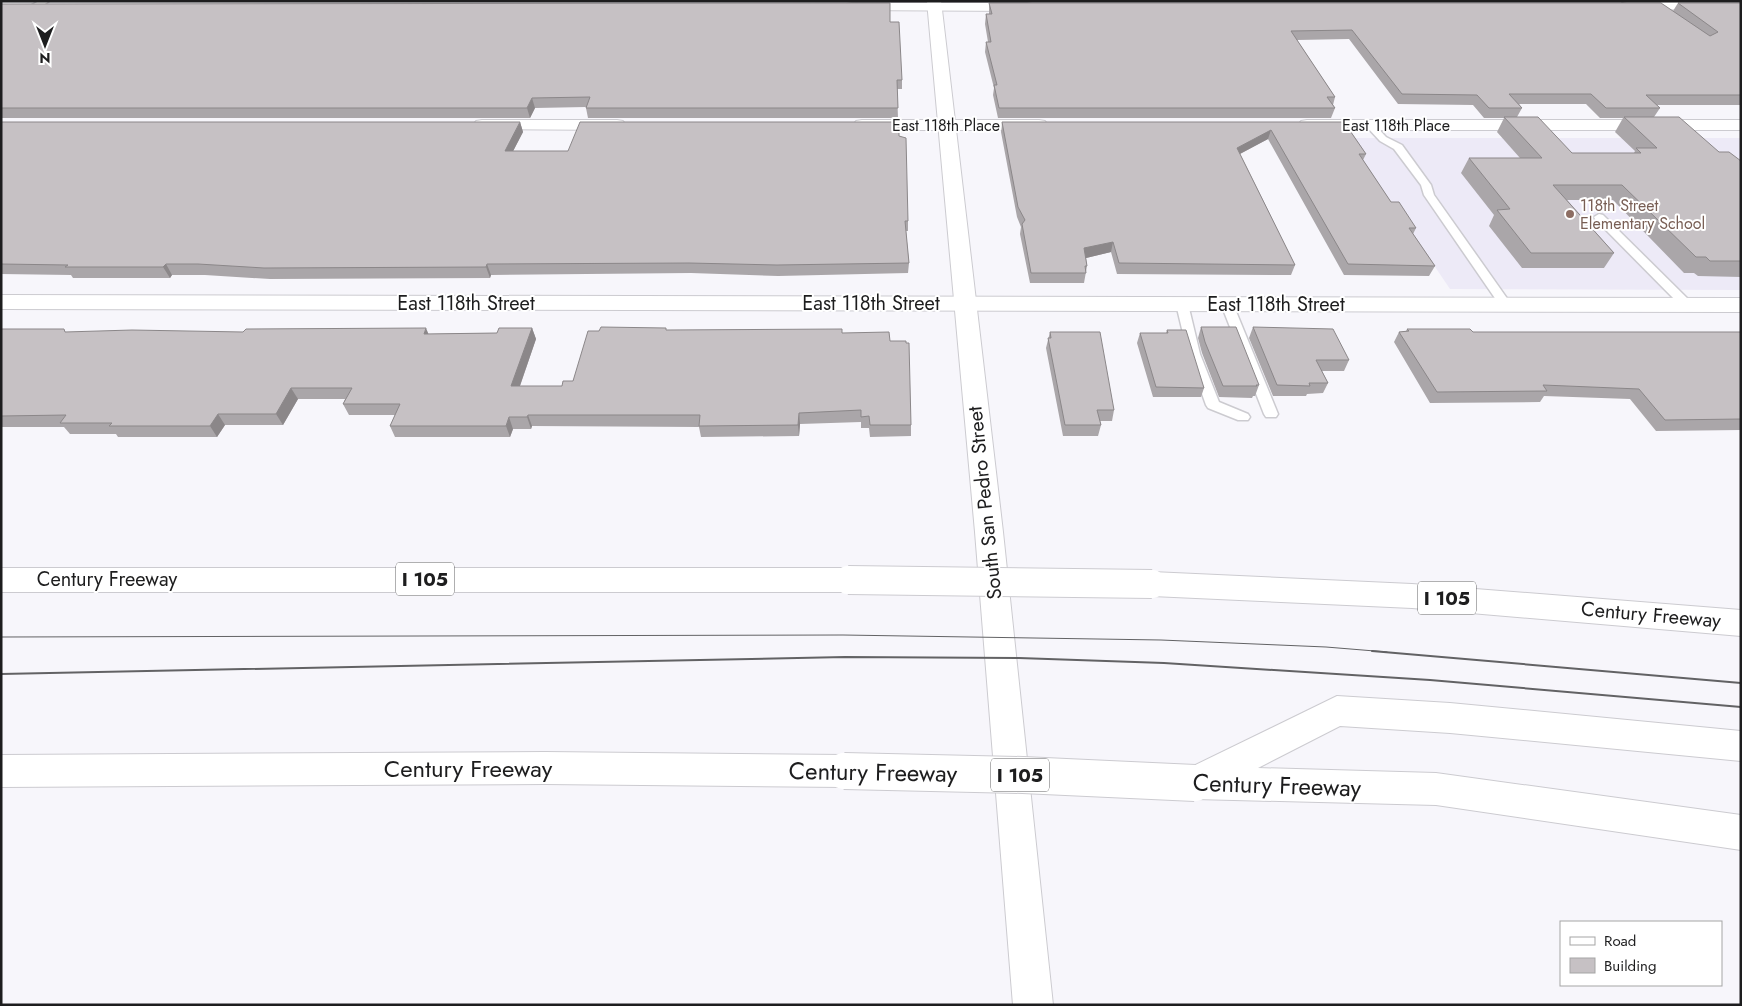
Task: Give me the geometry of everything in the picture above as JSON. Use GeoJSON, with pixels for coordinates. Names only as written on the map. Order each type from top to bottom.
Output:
{"type":"FeatureCollection","features":[{"type":"Feature","properties":{"kind":"main road"},"geometry":{"type":"LineString","coordinates":[[837,7],[935,4],[1040,7]]}},
{"type":"Feature","properties":{"kind":"main road","name":"South San Pedro Street"},"geometry":{"type":"LineString","coordinates":[[935,4],[964,304],[990,542],[1033,1005]]}},
{"type":"Feature","properties":{"kind":"main road"},"geometry":{"type":"LineString","coordinates":[[18,11],[45,5]]}},
{"type":"Feature","properties":{"kind":"main road"},"geometry":{"type":"LineString","coordinates":[[1616,6],[1741,6]]}},
{"type":"Feature","properties":{"kind":"main road"},"geometry":{"type":"LineString","coordinates":[[467,125],[636,125]]}},
{"type":"Feature","properties":{"kind":"main road","name":"East 118th Place"},"geometry":{"type":"LineString","coordinates":[[844,125],[1056,125]]}},
{"type":"Feature","properties":{"kind":"main road","name":"East 118th Place"},"geometry":{"type":"LineString","coordinates":[[1292,125],[1741,125]]}},
{"type":"Feature","properties":{"kind":"main road","name":"East 118th Street"},"geometry":{"type":"LineString","coordinates":[[1,302],[1741,305]]}},
{"type":"Feature","properties":{"kind":"main road","name":"Century Freeway"},"geometry":{"type":"LineString","coordinates":[[1,580],[848,580],[1152,584],[1422,597],[1741,623]]}},
{"type":"Feature","properties":{"kind":"main road"},"geometry":{"type":"LineString","coordinates":[[1195,783],[1337,711],[1450,718],[1741,746]]}},
{"type":"Feature","properties":{"kind":"main road","name":"Century Freeway"},"geometry":{"type":"LineString","coordinates":[[1,771],[545,768],[844,771],[1436,789],[1741,833]]}},
{"type":"Feature","properties":{"kind":"lane"},"geometry":{"type":"LineString","coordinates":[[1656,6],[1669,16]]}},
{"type":"Feature","properties":{"kind":"lane"},"geometry":{"type":"LineString","coordinates":[[1370,125],[1383,138],[1398,147],[1417,172],[1426,185],[1429,195],[1505,304]]}},
{"type":"Feature","properties":{"kind":"lane"},"geometry":{"type":"LineString","coordinates":[[1599,217],[1687,305]]}},
{"type":"Feature","properties":{"kind":"lane"},"geometry":{"type":"LineString","coordinates":[[1182,304],[1194,354],[1214,405],[1243,417]]}},
{"type":"Feature","properties":{"kind":"lane"},"geometry":{"type":"LineString","coordinates":[[1227,304],[1271,414]]}},
{"type":"Feature","properties":{"kind":"shaded area","name":"118th Street Elementary School"},"geometry":{"type":"Polygon","coordinates":[[[1348,138],[1741,138],[1741,290],[1450,289],[1348,138]]]}},
{"type":"Feature","properties":{"kind":"building"},"geometry":{"type":"Polygon","coordinates":[[[890,3],[890,22],[899,22],[902,80],[897,80],[898,108],[586,108],[590,97],[532,98],[527,108],[1,108],[1,4],[890,3]]]}},
{"type":"Feature","properties":{"kind":"building"},"geometry":{"type":"Polygon","coordinates":[[[989,3],[1661,3],[1710,36],[1718,32],[1678,3],[1741,3],[1741,95],[1646,95],[1660,108],[1606,108],[1591,94],[1509,94],[1522,108],[1489,108],[1477,95],[1402,94],[1352,30],[1291,31],[1335,97],[1327,97],[1335,108],[999,108],[994,85],[997,85],[986,42],[991,42],[986,14],[992,14],[989,3]]]}},
{"type":"Feature","properties":{"kind":"building"},"geometry":{"type":"Polygon","coordinates":[[[1504,117],[1538,117],[1572,153],[1641,153],[1636,148],[1657,148],[1624,117],[1679,117],[1719,152],[1729,152],[1741,161],[1741,261],[1710,261],[1706,257],[1696,257],[1622,185],[1553,185],[1614,253],[1531,253],[1497,210],[1510,209],[1469,158],[1542,158],[1504,117]]]}},
{"type":"Feature","properties":{"kind":"building"},"geometry":{"type":"Polygon","coordinates":[[[1,122],[520,122],[505,151],[568,151],[580,122],[899,122],[899,136],[906,138],[908,221],[905,221],[909,263],[777,265],[689,263],[487,264],[486,267],[264,268],[198,264],[166,264],[163,267],[65,267],[68,265],[1,264],[1,122]]]}},
{"type":"Feature","properties":{"kind":"building"},"geometry":{"type":"Polygon","coordinates":[[[1002,122],[1344,122],[1366,154],[1359,154],[1391,202],[1399,202],[1416,228],[1409,228],[1435,266],[1348,264],[1271,130],[1237,148],[1295,265],[1119,263],[1113,242],[1084,248],[1087,266],[1085,266],[1086,273],[1031,273],[1022,224],[1025,220],[1018,207],[1002,122]]]}},
{"type":"Feature","properties":{"kind":"building"},"geometry":{"type":"Polygon","coordinates":[[[601,327],[666,328],[666,330],[842,329],[842,333],[889,332],[890,341],[906,341],[906,343],[909,343],[911,425],[870,425],[869,416],[861,417],[861,410],[799,413],[798,425],[699,426],[700,415],[528,415],[527,417],[509,417],[506,426],[390,426],[400,404],[343,404],[352,388],[291,388],[276,414],[218,414],[210,426],[109,426],[112,423],[60,423],[66,415],[1,416],[1,329],[64,329],[65,332],[132,330],[243,332],[246,329],[426,328],[424,334],[497,333],[499,328],[532,328],[511,386],[562,386],[563,381],[573,381],[588,331],[599,331],[601,327]]]}},
{"type":"Feature","properties":{"kind":"building"},"geometry":{"type":"Polygon","coordinates":[[[1201,327],[1236,327],[1259,385],[1223,386],[1201,327]]]}},
{"type":"Feature","properties":{"kind":"building"},"geometry":{"type":"Polygon","coordinates":[[[1253,327],[1333,329],[1349,360],[1316,360],[1328,383],[1309,383],[1310,386],[1277,385],[1253,327]]]}},
{"type":"Feature","properties":{"kind":"building"},"geometry":{"type":"Polygon","coordinates":[[[1407,329],[1470,329],[1473,332],[1741,332],[1741,419],[1665,420],[1639,389],[1543,385],[1547,391],[1437,392],[1399,332],[1409,331],[1407,329]]]}},
{"type":"Feature","properties":{"kind":"building"},"geometry":{"type":"Polygon","coordinates":[[[1167,330],[1186,330],[1204,388],[1156,387],[1140,333],[1168,333],[1167,330]]]}},
{"type":"Feature","properties":{"kind":"building"},"geometry":{"type":"Polygon","coordinates":[[[1050,332],[1100,332],[1114,410],[1097,410],[1101,425],[1065,425],[1048,338],[1051,338],[1050,332]]]}},
{"type":"Feature","properties":{"kind":"tram line"},"geometry":{"type":"LineString","coordinates":[[1,637],[843,635],[1161,640],[1326,647],[1387,652]]}},
{"type":"Feature","properties":{"kind":"tram line"},"geometry":{"type":"LineString","coordinates":[[1372,651],[1741,683]]}},
{"type":"Feature","properties":{"kind":"tram line"},"geometry":{"type":"LineString","coordinates":[[1,674],[845,657],[1019,658],[1164,663],[1430,680],[1741,707]]}},
{"type":"Feature","properties":{"kind":"place","name":"118th Street Elementary School"},"geometry":{"type":"Point","coordinates":[1570,214]}}]}
